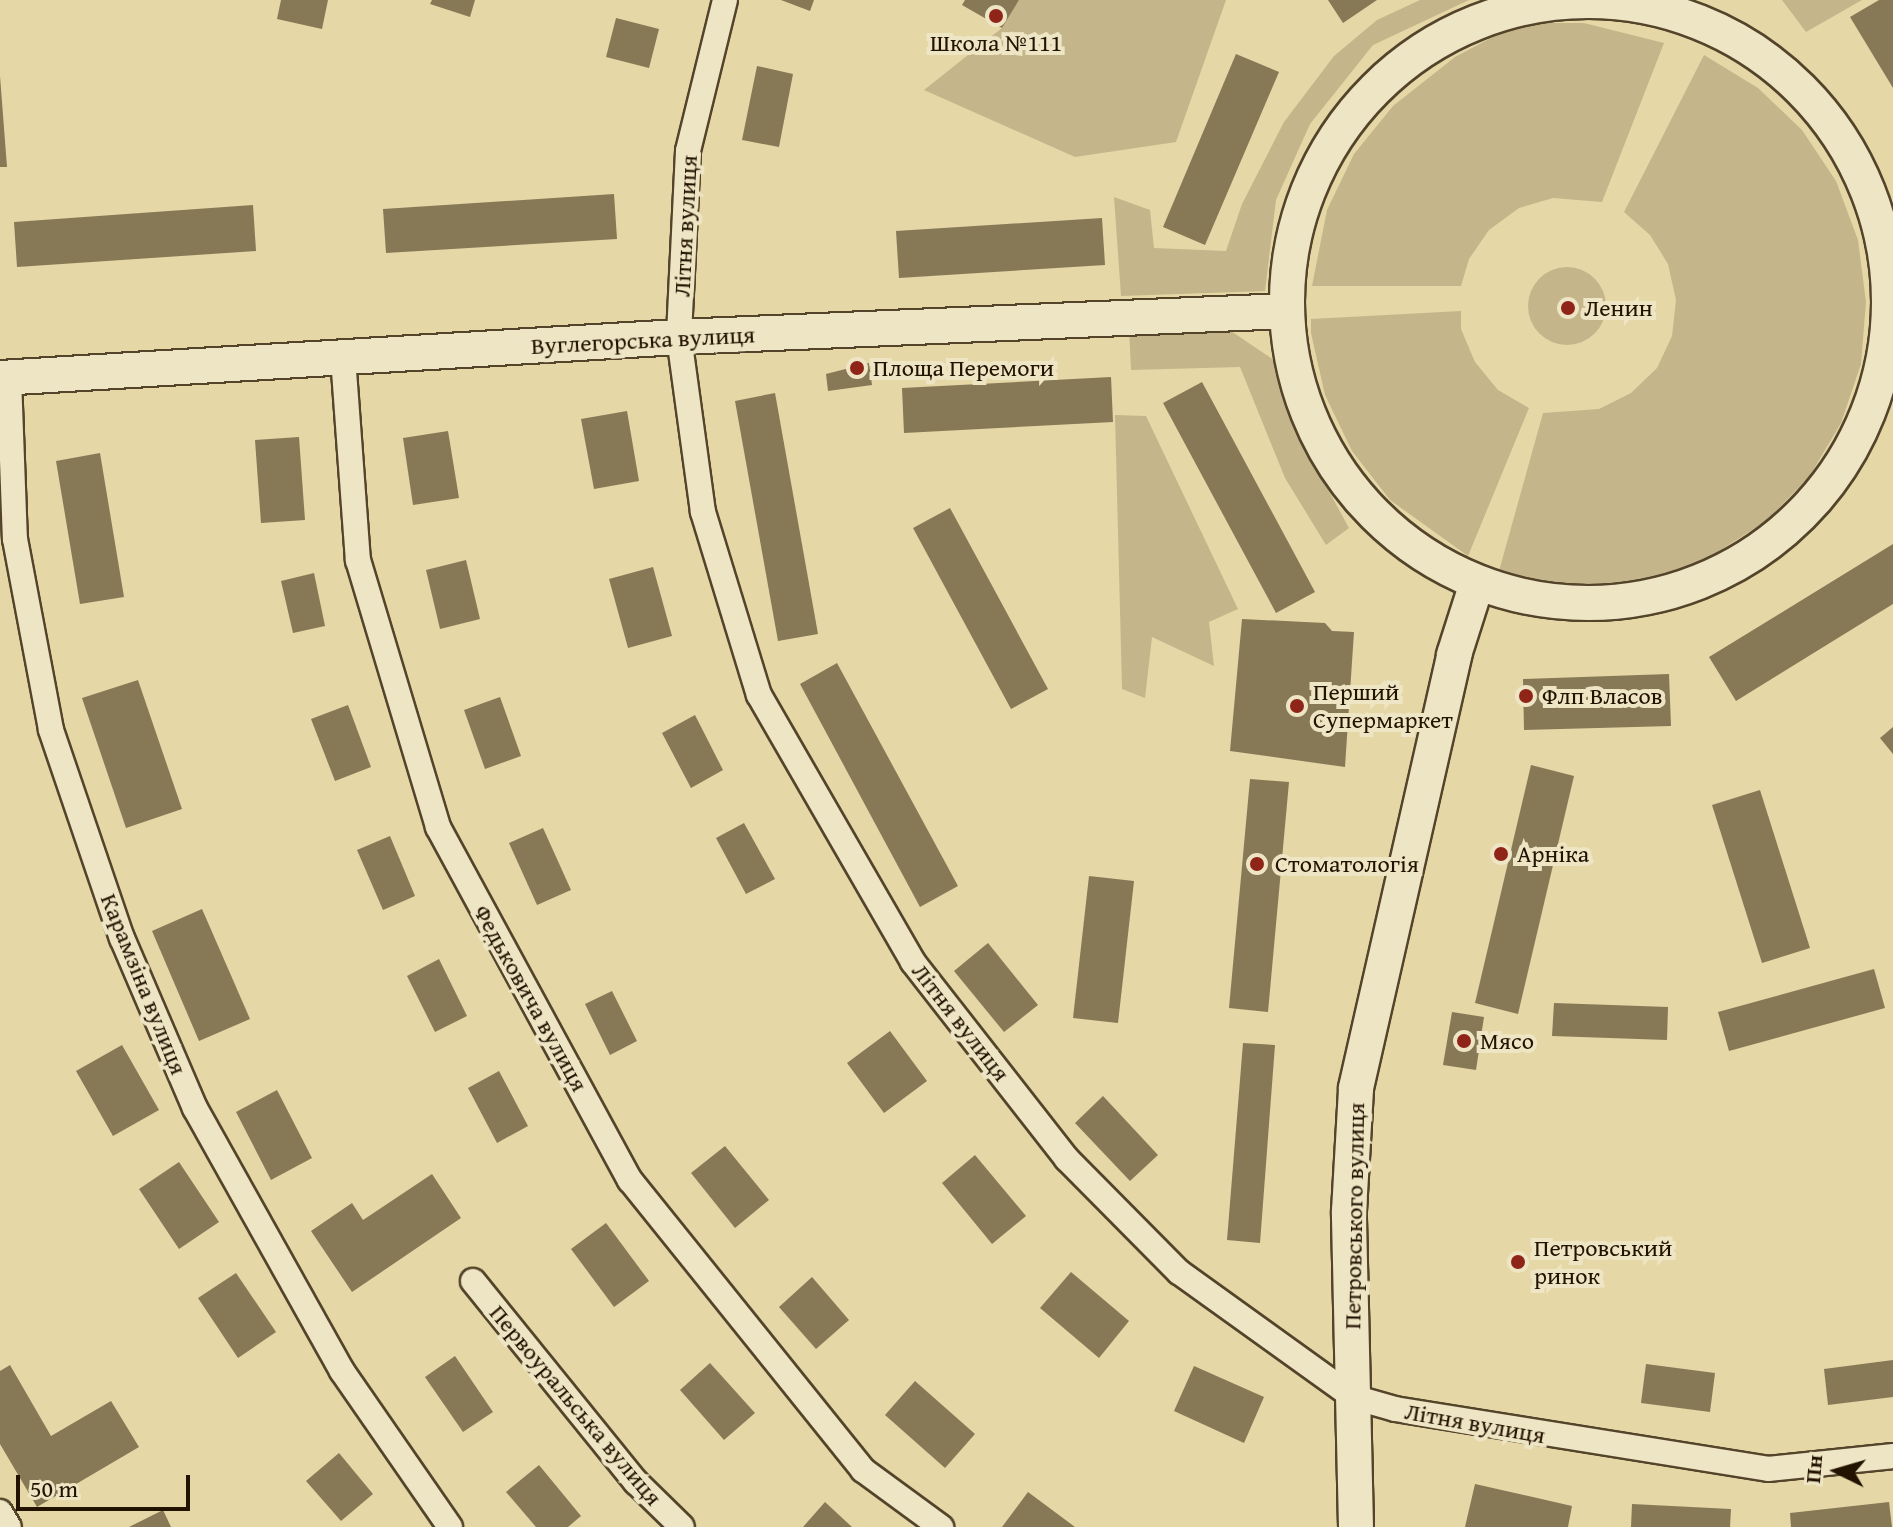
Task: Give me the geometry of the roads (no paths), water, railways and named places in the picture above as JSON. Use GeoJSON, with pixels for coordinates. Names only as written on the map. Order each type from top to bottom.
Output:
{"type":"FeatureCollection","features":[{"type":"Feature","properties":{"kind":"main road"},"geometry":{"type":"LineString","coordinates":[[1564,1],[1699,10],[1796,84],[1830,122],[1873,204],[1891,294],[1885,355],[1868,413],[1840,467],[1803,514],[1756,553],[1708,580],[1656,597],[1601,604],[1538,601],[1477,583],[1415,551],[1363,504],[1317,433],[1296,381],[1286,311],[1294,235],[1320,163],[1364,100],[1421,50],[1490,16],[1564,1]]}},
{"type":"Feature","properties":{"kind":"main road","name":"Вуглегорська вулиця"},"geometry":{"type":"LineString","coordinates":[[4,378],[679,337],[1286,311]]}},
{"type":"Feature","properties":{"kind":"main road","name":"Петровського вулиця"},"geometry":{"type":"LineString","coordinates":[[1356,1527],[1349,1211],[1356,1088],[1454,655],[1477,583]]}},
{"type":"Feature","properties":{"kind":"street","name":"Літня вулиця"},"geometry":{"type":"LineString","coordinates":[[725,0],[688,151],[679,337],[703,512],[759,695],[913,962],[1067,1159],[1179,1272],[1353,1397],[1395,1409],[1768,1469],[1893,1456]]}},
{"type":"Feature","properties":{"kind":"street","name":"Федьковича вулиця"},"geometry":{"type":"LineString","coordinates":[[343,357],[358,560],[438,827],[630,1180],[863,1470],[941,1527]]}},
{"type":"Feature","properties":{"kind":"street","name":"Карамзіна вулиця"},"geometry":{"type":"LineString","coordinates":[[4,378],[15,539],[51,730],[122,938],[218,1150],[342,1371],[450,1527]]}},
{"type":"Feature","properties":{"kind":"street","name":"Первоуральська вулиця"},"geometry":{"type":"LineString","coordinates":[[473,1281],[636,1482],[682,1527]]}},
{"type":"Feature","properties":{"kind":"street"},"geometry":{"type":"LineString","coordinates":[[0,1512],[9,1527]]}},
{"type":"Feature","properties":{"kind":"place","name":"Школа №111"},"geometry":{"type":"Point","coordinates":[996,16]}},
{"type":"Feature","properties":{"kind":"place","name":"Ленин"},"geometry":{"type":"Point","coordinates":[1568,308]}},
{"type":"Feature","properties":{"kind":"place","name":"Площа Перемоги"},"geometry":{"type":"Point","coordinates":[857,368]}},
{"type":"Feature","properties":{"kind":"place","name":"Флп Власов"},"geometry":{"type":"Point","coordinates":[1526,696]}},
{"type":"Feature","properties":{"kind":"place","name":"Перший Супермаркет"},"geometry":{"type":"Point","coordinates":[1297,706]}},
{"type":"Feature","properties":{"kind":"place","name":"Арніка"},"geometry":{"type":"Point","coordinates":[1501,854]}},
{"type":"Feature","properties":{"kind":"place","name":"Стоматологія"},"geometry":{"type":"Point","coordinates":[1257,864]}},
{"type":"Feature","properties":{"kind":"place","name":"Мясо"},"geometry":{"type":"Point","coordinates":[1464,1041]}},
{"type":"Feature","properties":{"kind":"place","name":"Петровський ринок"},"geometry":{"type":"Point","coordinates":[1518,1262]}}]}
